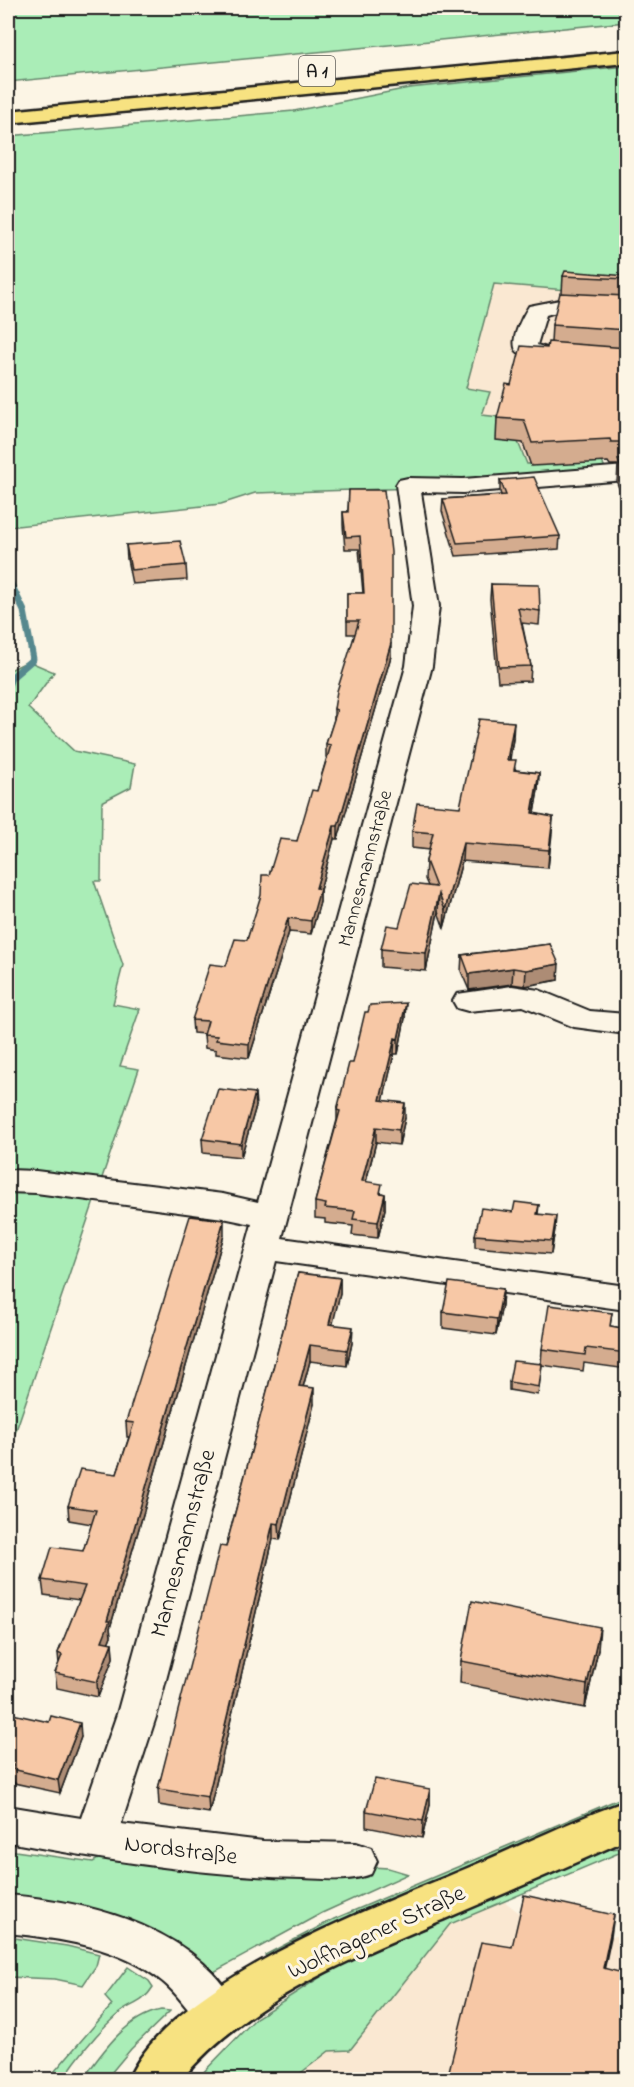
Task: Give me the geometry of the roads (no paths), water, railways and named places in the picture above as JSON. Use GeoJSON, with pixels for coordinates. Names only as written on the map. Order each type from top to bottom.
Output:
{"type":"FeatureCollection","features":[{"type":"Feature","properties":{"kind":"main road","name":"A 1"},"geometry":{"type":"LineString","coordinates":[[8,101],[627,41]]}},
{"type":"Feature","properties":{"kind":"main road","name":"A 1"},"geometry":{"type":"LineString","coordinates":[[8,117],[627,57]]}},
{"type":"Feature","properties":{"kind":"main road","name":"Wolfhagener Straße"},"geometry":{"type":"LineString","coordinates":[[151,2079],[180,2045],[219,2014],[276,1977],[342,1942],[627,1820]]}},
{"type":"Feature","properties":{"kind":"street"},"geometry":{"type":"LineString","coordinates":[[627,309],[575,305],[546,307],[537,310],[526,338],[526,348],[546,356],[627,361]]}},
{"type":"Feature","properties":{"kind":"street","name":"Mannesmannstraße"},"geometry":{"type":"LineString","coordinates":[[95,1838],[137,1714],[419,666],[426,606],[408,485],[463,486],[627,473]]}},
{"type":"Feature","properties":{"kind":"street"},"geometry":{"type":"LineString","coordinates":[[468,1001],[528,997],[585,1020],[627,1024]]}},
{"type":"Feature","properties":{"kind":"street"},"geometry":{"type":"LineString","coordinates":[[8,1181],[36,1182],[223,1206],[266,1231],[627,1298]]}},
{"type":"Feature","properties":{"kind":"street","name":"Nordstraße"},"geometry":{"type":"LineString","coordinates":[[8,1824],[95,1838],[263,1859],[356,1861]]}},
{"type":"Feature","properties":{"kind":"street"},"geometry":{"type":"LineString","coordinates":[[8,1914],[84,1925],[148,1950],[184,1975],[219,2014]]}},
{"type":"Feature","properties":{"kind":"waterway"},"geometry":{"type":"LineString","coordinates":[[8,578],[24,611],[33,659],[11,678],[8,686]]}}]}
